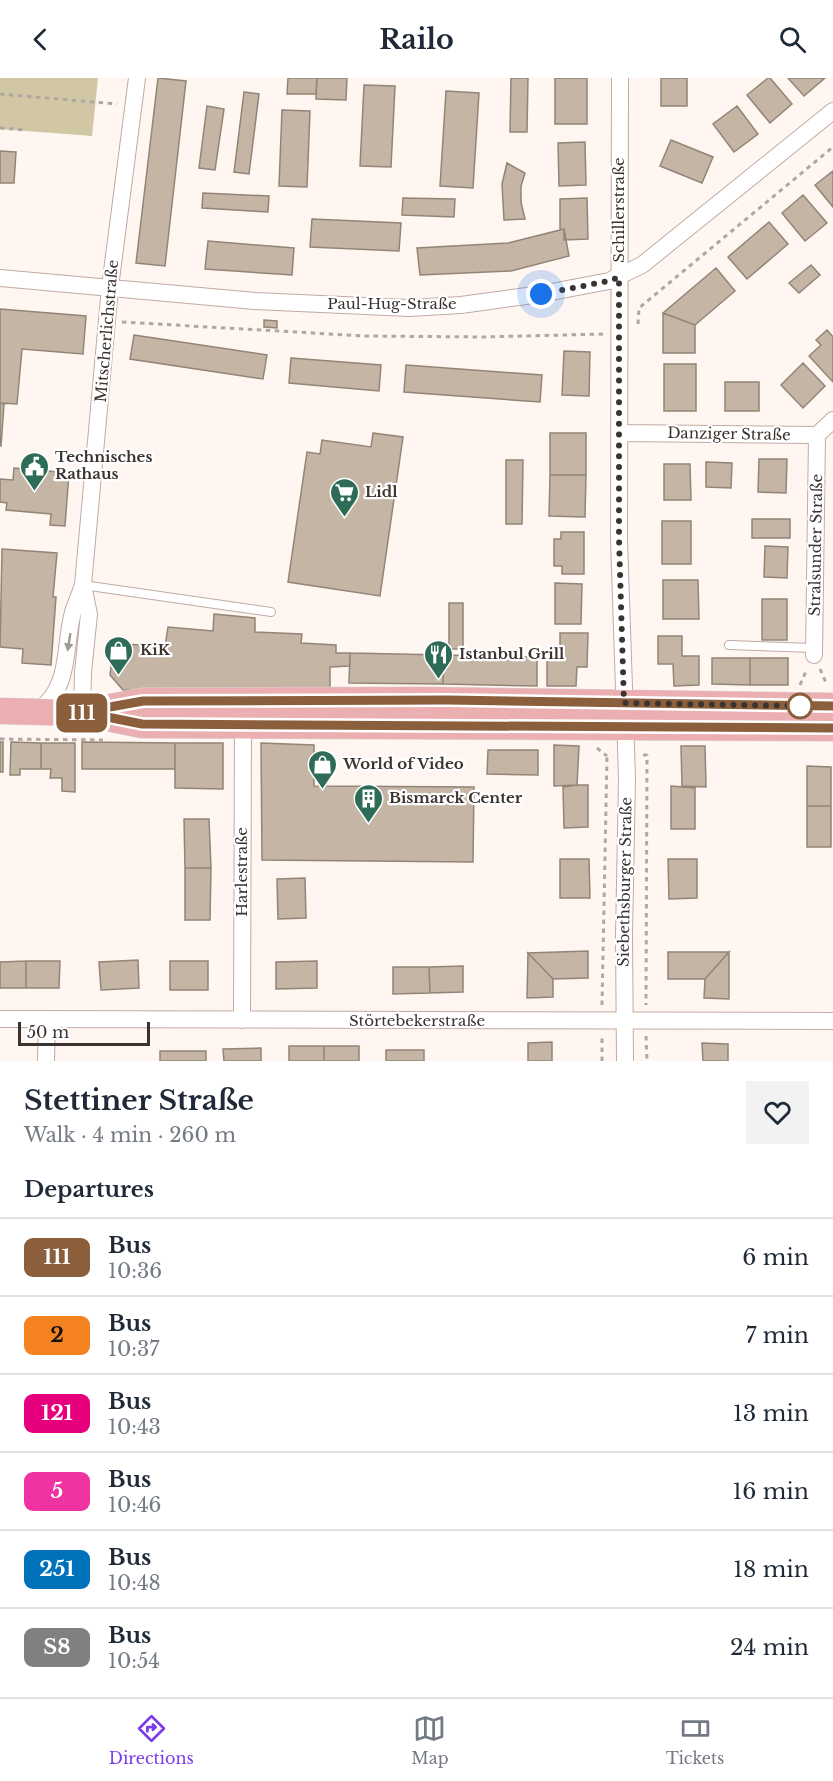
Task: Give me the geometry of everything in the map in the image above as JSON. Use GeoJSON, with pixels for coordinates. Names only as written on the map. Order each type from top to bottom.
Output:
{"type":"FeatureCollection","features":[{"type":"Feature","properties":{"kind":"main road"},"geometry":{"type":"LineString","coordinates":[[82,712],[142,724],[243,724],[624,715],[790,706],[831,697]]}},
{"type":"Feature","properties":{"kind":"main road"},"geometry":{"type":"LineString","coordinates":[[0,711],[82,712],[143,701],[436,700],[833,728]]}},
{"type":"Feature","properties":{"kind":"street","name":"Mitscherlichstraße"},"geometry":{"type":"LineString","coordinates":[[37,712],[50,703],[58,690],[73,612],[83,585],[110,287],[137,78]]}},
{"type":"Feature","properties":{"kind":"street","name":"Schillerstraße"},"geometry":{"type":"LineString","coordinates":[[620,78],[619,539],[624,715]]}},
{"type":"Feature","properties":{"kind":"street","name":"Paul-Hug-Straße"},"geometry":{"type":"LineString","coordinates":[[0,278],[255,301],[409,308],[510,300],[606,282],[642,265],[833,111]]}},
{"type":"Feature","properties":{"kind":"street"},"geometry":{"type":"LineString","coordinates":[[817,435],[833,420]]}},
{"type":"Feature","properties":{"kind":"street","name":"Danziger Straße"},"geometry":{"type":"LineString","coordinates":[[619,433],[817,435]]}},
{"type":"Feature","properties":{"kind":"street","name":"Stralsunder Straße"},"geometry":{"type":"LineString","coordinates":[[814,651],[817,435]]}},
{"type":"Feature","properties":{"kind":"street","name":"Mitscherlichstraße"},"geometry":{"type":"LineString","coordinates":[[82,712],[83,672],[89,614],[83,585]]}},
{"type":"Feature","properties":{"kind":"street","name":"Siebethsburger Straße"},"geometry":{"type":"LineString","coordinates":[[624,715],[627,778],[624,936],[625,1061]]}},
{"type":"Feature","properties":{"kind":"street","name":"Harlestraße"},"geometry":{"type":"LineString","coordinates":[[242,1020],[243,724]]}},
{"type":"Feature","properties":{"kind":"street","name":"Störtebekerstraße"},"geometry":{"type":"LineString","coordinates":[[0,1019],[833,1021]]}},
{"type":"Feature","properties":{"kind":"street"},"geometry":{"type":"LineString","coordinates":[[46,1061],[47,1019]]}},
{"type":"Feature","properties":{"kind":"lane"},"geometry":{"type":"LineString","coordinates":[[83,585],[271,612]]}},
{"type":"Feature","properties":{"kind":"lane"},"geometry":{"type":"LineString","coordinates":[[729,645],[814,651]]}},
{"type":"Feature","properties":{"kind":"path"},"geometry":{"type":"LineString","coordinates":[[0,94],[134,105]]}},
{"type":"Feature","properties":{"kind":"path"},"geometry":{"type":"LineString","coordinates":[[0,128],[25,130]]}},
{"type":"Feature","properties":{"kind":"path"},"geometry":{"type":"LineString","coordinates":[[814,651],[831,697]]}},
{"type":"Feature","properties":{"kind":"path"},"geometry":{"type":"LineString","coordinates":[[790,706],[814,651]]}},
{"type":"Feature","properties":{"kind":"path"},"geometry":{"type":"LineString","coordinates":[[0,739],[108,740]]}},
{"type":"Feature","properties":{"kind":"path"},"geometry":{"type":"LineString","coordinates":[[592,744],[607,756]]}},
{"type":"Feature","properties":{"kind":"shaded area"},"geometry":{"type":"Polygon","coordinates":[[[0,78],[98,78],[92,136],[0,129],[0,78]]]}},
{"type":"Feature","properties":{"kind":"building"},"geometry":{"type":"Polygon","coordinates":[[[158,78],[186,81],[165,266],[136,263],[158,78]]]}},
{"type":"Feature","properties":{"kind":"building"},"geometry":{"type":"Polygon","coordinates":[[[288,78],[317,78],[316,94],[287,94],[288,78]]]}},
{"type":"Feature","properties":{"kind":"building"},"geometry":{"type":"Polygon","coordinates":[[[317,78],[347,78],[346,100],[316,99],[317,78]]]}},
{"type":"Feature","properties":{"kind":"building"},"geometry":{"type":"Polygon","coordinates":[[[511,78],[528,78],[527,132],[510,132],[511,78]]]}},
{"type":"Feature","properties":{"kind":"building"},"geometry":{"type":"Polygon","coordinates":[[[555,78],[587,78],[587,124],[555,124],[555,78]]]}},
{"type":"Feature","properties":{"kind":"building"},"geometry":{"type":"Polygon","coordinates":[[[661,78],[687,78],[687,106],[661,106],[661,78]]]}},
{"type":"Feature","properties":{"kind":"building"},"geometry":{"type":"Polygon","coordinates":[[[768,78],[792,104],[770,123],[747,95],[768,78]]]}},
{"type":"Feature","properties":{"kind":"building"},"geometry":{"type":"Polygon","coordinates":[[[788,78],[825,78],[804,96],[788,78]]]}},
{"type":"Feature","properties":{"kind":"building"},"geometry":{"type":"Polygon","coordinates":[[[364,85],[395,86],[391,167],[360,166],[364,85]]]}},
{"type":"Feature","properties":{"kind":"building"},"geometry":{"type":"Polygon","coordinates":[[[446,91],[479,93],[473,188],[440,186],[446,91]]]}},
{"type":"Feature","properties":{"kind":"building"},"geometry":{"type":"Polygon","coordinates":[[[244,92],[259,94],[249,174],[234,172],[244,92]]]}},
{"type":"Feature","properties":{"kind":"building"},"geometry":{"type":"Polygon","coordinates":[[[207,106],[224,109],[215,170],[199,168],[207,106]]]}},
{"type":"Feature","properties":{"kind":"building"},"geometry":{"type":"Polygon","coordinates":[[[737,106],[758,134],[734,152],[713,124],[737,106]]]}},
{"type":"Feature","properties":{"kind":"building"},"geometry":{"type":"Polygon","coordinates":[[[282,110],[310,111],[307,187],[279,186],[282,110]]]}},
{"type":"Feature","properties":{"kind":"building"},"geometry":{"type":"Polygon","coordinates":[[[671,140],[713,157],[702,183],[660,166],[671,140]]]}},
{"type":"Feature","properties":{"kind":"building"},"geometry":{"type":"Polygon","coordinates":[[[585,142],[586,185],[559,186],[558,143],[585,142]]]}},
{"type":"Feature","properties":{"kind":"building"},"geometry":{"type":"Polygon","coordinates":[[[0,151],[16,152],[14,183],[0,183],[0,151]]]}},
{"type":"Feature","properties":{"kind":"building"},"geometry":{"type":"Polygon","coordinates":[[[507,163],[525,173],[521,186],[521,202],[525,219],[504,220],[502,184],[507,163]]]}},
{"type":"Feature","properties":{"kind":"building"},"geometry":{"type":"Polygon","coordinates":[[[833,171],[833,207],[815,185],[833,171]]]}},
{"type":"Feature","properties":{"kind":"building"},"geometry":{"type":"Polygon","coordinates":[[[203,193],[269,196],[268,212],[202,208],[203,193]]]}},
{"type":"Feature","properties":{"kind":"building"},"geometry":{"type":"Polygon","coordinates":[[[803,195],[827,223],[805,241],[782,213],[803,195]]]}},
{"type":"Feature","properties":{"kind":"building"},"geometry":{"type":"Polygon","coordinates":[[[403,198],[455,199],[454,217],[402,215],[403,198]]]}},
{"type":"Feature","properties":{"kind":"building"},"geometry":{"type":"Polygon","coordinates":[[[587,198],[588,239],[564,240],[564,229],[560,230],[560,199],[587,198]]]}},
{"type":"Feature","properties":{"kind":"building"},"geometry":{"type":"Polygon","coordinates":[[[312,219],[401,223],[399,251],[310,247],[312,219]]]}},
{"type":"Feature","properties":{"kind":"building"},"geometry":{"type":"Polygon","coordinates":[[[769,222],[788,244],[747,279],[728,257],[769,222]]]}},
{"type":"Feature","properties":{"kind":"building"},"geometry":{"type":"Polygon","coordinates":[[[564,229],[569,256],[511,271],[420,275],[417,248],[508,243],[564,229]]]}},
{"type":"Feature","properties":{"kind":"building"},"geometry":{"type":"Polygon","coordinates":[[[208,241],[294,248],[292,275],[205,269],[208,241]]]}},
{"type":"Feature","properties":{"kind":"building"},"geometry":{"type":"Polygon","coordinates":[[[811,265],[820,275],[799,293],[789,283],[811,265]]]}},
{"type":"Feature","properties":{"kind":"building"},"geometry":{"type":"Polygon","coordinates":[[[716,268],[735,291],[695,325],[663,313],[716,268]]]}},
{"type":"Feature","properties":{"kind":"building"},"geometry":{"type":"Polygon","coordinates":[[[0,309],[86,316],[83,354],[22,349],[17,404],[0,403],[0,309]]]}},
{"type":"Feature","properties":{"kind":"building"},"geometry":{"type":"Polygon","coordinates":[[[663,313],[695,325],[695,353],[663,353],[663,313]]]}},
{"type":"Feature","properties":{"kind":"building"},"geometry":{"type":"Polygon","coordinates":[[[264,320],[277,321],[277,328],[264,327],[264,320]]]}},
{"type":"Feature","properties":{"kind":"building"},"geometry":{"type":"Polygon","coordinates":[[[827,330],[833,337],[833,382],[809,356],[821,345],[816,340],[827,330]]]}},
{"type":"Feature","properties":{"kind":"building"},"geometry":{"type":"Polygon","coordinates":[[[134,335],[267,355],[263,379],[130,359],[134,335]]]}},
{"type":"Feature","properties":{"kind":"building"},"geometry":{"type":"Polygon","coordinates":[[[564,351],[590,352],[589,396],[562,395],[564,351]]]}},
{"type":"Feature","properties":{"kind":"building"},"geometry":{"type":"Polygon","coordinates":[[[291,358],[381,365],[379,391],[289,383],[291,358]]]}},
{"type":"Feature","properties":{"kind":"building"},"geometry":{"type":"Polygon","coordinates":[[[803,363],[825,386],[803,408],[781,385],[803,363]]]}},
{"type":"Feature","properties":{"kind":"building"},"geometry":{"type":"Polygon","coordinates":[[[664,364],[696,364],[696,411],[664,411],[664,364]]]}},
{"type":"Feature","properties":{"kind":"building"},"geometry":{"type":"Polygon","coordinates":[[[406,365],[542,375],[540,402],[404,392],[406,365]]]}},
{"type":"Feature","properties":{"kind":"building"},"geometry":{"type":"Polygon","coordinates":[[[725,382],[759,382],[759,411],[725,411],[725,382]]]}},
{"type":"Feature","properties":{"kind":"building"},"geometry":{"type":"Polygon","coordinates":[[[0,403],[4,404],[1,446],[0,446],[0,403]]]}},
{"type":"Feature","properties":{"kind":"building","name":"Lidl"},"geometry":{"type":"Polygon","coordinates":[[[373,433],[403,437],[380,596],[288,582],[307,452],[320,454],[322,440],[371,447],[373,433]]]}},
{"type":"Feature","properties":{"kind":"building"},"geometry":{"type":"Polygon","coordinates":[[[550,433],[586,433],[586,475],[550,475],[550,433]]]}},
{"type":"Feature","properties":{"kind":"building"},"geometry":{"type":"Polygon","coordinates":[[[759,459],[787,459],[786,493],[758,492],[759,459]]]}},
{"type":"Feature","properties":{"kind":"building"},"geometry":{"type":"Polygon","coordinates":[[[506,460],[523,460],[522,524],[506,524],[506,460]]]}},
{"type":"Feature","properties":{"kind":"building"},"geometry":{"type":"Polygon","coordinates":[[[706,462],[732,463],[731,488],[706,487],[706,462]]]}},
{"type":"Feature","properties":{"kind":"building"},"geometry":{"type":"Polygon","coordinates":[[[664,464],[690,464],[691,500],[664,500],[664,464]]]}},
{"type":"Feature","properties":{"kind":"building","name":"Technisches Rathaus"},"geometry":{"type":"Polygon","coordinates":[[[14,468],[69,473],[65,526],[50,525],[51,514],[6,510],[7,503],[0,502],[0,479],[13,480],[14,468]]]}},
{"type":"Feature","properties":{"kind":"building"},"geometry":{"type":"Polygon","coordinates":[[[550,475],[586,475],[585,517],[549,516],[550,475]]]}},
{"type":"Feature","properties":{"kind":"building"},"geometry":{"type":"Polygon","coordinates":[[[752,519],[790,519],[790,538],[752,538],[752,519]]]}},
{"type":"Feature","properties":{"kind":"building"},"geometry":{"type":"Polygon","coordinates":[[[662,521],[691,521],[691,564],[662,564],[662,521]]]}},
{"type":"Feature","properties":{"kind":"building"},"geometry":{"type":"Polygon","coordinates":[[[561,532],[584,532],[584,574],[562,574],[562,566],[554,566],[554,539],[561,539],[561,532]]]}},
{"type":"Feature","properties":{"kind":"building"},"geometry":{"type":"Polygon","coordinates":[[[765,546],[788,547],[787,578],[764,577],[765,546]]]}},
{"type":"Feature","properties":{"kind":"building"},"geometry":{"type":"Polygon","coordinates":[[[2,549],[57,553],[51,665],[22,663],[23,649],[0,647],[2,549]]]}},
{"type":"Feature","properties":{"kind":"building"},"geometry":{"type":"Polygon","coordinates":[[[663,580],[698,580],[699,619],[663,619],[663,580]]]}},
{"type":"Feature","properties":{"kind":"building"},"geometry":{"type":"Polygon","coordinates":[[[555,583],[582,584],[581,624],[555,624],[555,583]]]}},
{"type":"Feature","properties":{"kind":"building"},"geometry":{"type":"Polygon","coordinates":[[[762,599],[787,599],[787,640],[762,640],[762,599]]]}},
{"type":"Feature","properties":{"kind":"building"},"geometry":{"type":"Polygon","coordinates":[[[449,603],[463,603],[463,649],[449,649],[449,603]]]}},
{"type":"Feature","properties":{"kind":"building"},"geometry":{"type":"Polygon","coordinates":[[[214,614],[255,618],[255,632],[302,634],[301,643],[336,645],[336,653],[350,653],[350,666],[330,667],[330,692],[123,690],[110,675],[114,643],[165,647],[168,627],[213,631],[214,614]]]}},
{"type":"Feature","properties":{"kind":"building"},"geometry":{"type":"Polygon","coordinates":[[[560,633],[588,633],[587,667],[577,667],[576,686],[547,686],[547,658],[560,658],[560,633]]]}},
{"type":"Feature","properties":{"kind":"building"},"geometry":{"type":"Polygon","coordinates":[[[658,636],[682,636],[682,656],[699,656],[699,685],[674,686],[673,664],[658,664],[658,636]]]}},
{"type":"Feature","properties":{"kind":"building"},"geometry":{"type":"Polygon","coordinates":[[[350,653],[444,655],[443,684],[349,683],[350,653]]]}},
{"type":"Feature","properties":{"kind":"building"},"geometry":{"type":"Polygon","coordinates":[[[444,655],[537,657],[537,686],[443,684],[444,655]]]}},
{"type":"Feature","properties":{"kind":"building"},"geometry":{"type":"Polygon","coordinates":[[[712,658],[750,658],[750,685],[712,684],[712,658]]]}},
{"type":"Feature","properties":{"kind":"building"},"geometry":{"type":"Polygon","coordinates":[[[750,658],[788,658],[788,685],[750,685],[750,658]]]}},
{"type":"Feature","properties":{"kind":"building"},"geometry":{"type":"Polygon","coordinates":[[[0,742],[3,742],[3,772],[0,772],[0,742]]]}},
{"type":"Feature","properties":{"kind":"building"},"geometry":{"type":"Polygon","coordinates":[[[11,742],[41,743],[41,769],[20,769],[20,775],[10,775],[11,742]]]}},
{"type":"Feature","properties":{"kind":"building"},"geometry":{"type":"Polygon","coordinates":[[[82,742],[175,743],[175,769],[82,769],[82,742]]]}},
{"type":"Feature","properties":{"kind":"building"},"geometry":{"type":"Polygon","coordinates":[[[41,743],[75,743],[75,792],[62,791],[62,778],[50,778],[51,769],[41,769],[41,743]]]}},
{"type":"Feature","properties":{"kind":"building"},"geometry":{"type":"Polygon","coordinates":[[[175,743],[223,743],[223,789],[175,788],[175,743]]]}},
{"type":"Feature","properties":{"kind":"building","name":"Bismarck Center"},"geometry":{"type":"Polygon","coordinates":[[[261,743],[314,745],[314,786],[474,787],[473,862],[262,860],[261,743]]]}},
{"type":"Feature","properties":{"kind":"building"},"geometry":{"type":"Polygon","coordinates":[[[554,745],[579,746],[577,785],[554,786],[554,745]]]}},
{"type":"Feature","properties":{"kind":"building"},"geometry":{"type":"Polygon","coordinates":[[[681,746],[705,746],[706,787],[682,786],[681,746]]]}},
{"type":"Feature","properties":{"kind":"building"},"geometry":{"type":"Polygon","coordinates":[[[488,750],[538,750],[538,775],[487,774],[488,750]]]}},
{"type":"Feature","properties":{"kind":"building"},"geometry":{"type":"Polygon","coordinates":[[[807,766],[831,767],[831,806],[807,806],[807,766]]]}},
{"type":"Feature","properties":{"kind":"building"},"geometry":{"type":"Polygon","coordinates":[[[588,785],[588,827],[564,828],[563,787],[588,785]]]}},
{"type":"Feature","properties":{"kind":"building"},"geometry":{"type":"Polygon","coordinates":[[[671,786],[695,788],[695,829],[671,829],[671,786]]]}},
{"type":"Feature","properties":{"kind":"building"},"geometry":{"type":"Polygon","coordinates":[[[807,806],[831,806],[831,847],[807,847],[807,806]]]}},
{"type":"Feature","properties":{"kind":"building"},"geometry":{"type":"Polygon","coordinates":[[[184,819],[209,819],[211,868],[185,868],[184,819]]]}},
{"type":"Feature","properties":{"kind":"building"},"geometry":{"type":"Polygon","coordinates":[[[560,859],[589,859],[590,898],[560,898],[560,859]]]}},
{"type":"Feature","properties":{"kind":"building"},"geometry":{"type":"Polygon","coordinates":[[[668,859],[697,859],[697,898],[669,899],[668,859]]]}},
{"type":"Feature","properties":{"kind":"building"},"geometry":{"type":"Polygon","coordinates":[[[185,868],[211,868],[210,920],[185,920],[185,868]]]}},
{"type":"Feature","properties":{"kind":"building"},"geometry":{"type":"Polygon","coordinates":[[[305,878],[306,918],[278,919],[277,879],[305,878]]]}},
{"type":"Feature","properties":{"kind":"building"},"geometry":{"type":"Polygon","coordinates":[[[588,951],[588,978],[553,979],[528,953],[588,951]]]}},
{"type":"Feature","properties":{"kind":"building"},"geometry":{"type":"Polygon","coordinates":[[[668,952],[729,952],[705,979],[668,979],[668,952]]]}},
{"type":"Feature","properties":{"kind":"building"},"geometry":{"type":"Polygon","coordinates":[[[729,952],[729,999],[704,998],[705,979],[729,952]]]}},
{"type":"Feature","properties":{"kind":"building"},"geometry":{"type":"Polygon","coordinates":[[[528,953],[553,979],[553,997],[527,998],[528,953]]]}},
{"type":"Feature","properties":{"kind":"building"},"geometry":{"type":"Polygon","coordinates":[[[138,960],[139,988],[101,990],[99,962],[138,960]]]}},
{"type":"Feature","properties":{"kind":"building"},"geometry":{"type":"Polygon","coordinates":[[[26,961],[26,988],[0,988],[0,962],[26,961]]]}},
{"type":"Feature","properties":{"kind":"building"},"geometry":{"type":"Polygon","coordinates":[[[26,961],[60,961],[59,988],[26,988],[26,961]]]}},
{"type":"Feature","properties":{"kind":"building"},"geometry":{"type":"Polygon","coordinates":[[[170,961],[208,961],[208,990],[170,990],[170,961]]]}},
{"type":"Feature","properties":{"kind":"building"},"geometry":{"type":"Polygon","coordinates":[[[317,961],[317,988],[276,989],[276,962],[317,961]]]}},
{"type":"Feature","properties":{"kind":"building"},"geometry":{"type":"Polygon","coordinates":[[[463,966],[463,992],[430,993],[429,967],[463,966]]]}},
{"type":"Feature","properties":{"kind":"building"},"geometry":{"type":"Polygon","coordinates":[[[393,967],[429,967],[430,993],[393,994],[393,967]]]}},
{"type":"Feature","properties":{"kind":"building"},"geometry":{"type":"Polygon","coordinates":[[[552,1042],[552,1061],[528,1061],[528,1043],[552,1042]]]}},
{"type":"Feature","properties":{"kind":"building"},"geometry":{"type":"Polygon","coordinates":[[[702,1043],[728,1044],[728,1061],[703,1061],[702,1043]]]}},
{"type":"Feature","properties":{"kind":"building"},"geometry":{"type":"Polygon","coordinates":[[[289,1046],[324,1046],[324,1061],[289,1061],[289,1046]]]}},
{"type":"Feature","properties":{"kind":"building"},"geometry":{"type":"Polygon","coordinates":[[[324,1046],[359,1046],[359,1061],[324,1061],[324,1046]]]}},
{"type":"Feature","properties":{"kind":"building"},"geometry":{"type":"Polygon","coordinates":[[[261,1048],[261,1061],[224,1061],[223,1049],[261,1048]]]}},
{"type":"Feature","properties":{"kind":"building"},"geometry":{"type":"Polygon","coordinates":[[[386,1050],[424,1050],[424,1061],[386,1061],[386,1050]]]}},
{"type":"Feature","properties":{"kind":"building"},"geometry":{"type":"Polygon","coordinates":[[[160,1051],[206,1051],[206,1061],[160,1061],[160,1051]]]}},
{"type":"Feature","properties":{"kind":"bus line","name":"111"},"geometry":{"type":"LineString","coordinates":[[833,706],[448,700],[143,701],[82,712],[142,724],[833,728]]}},
{"type":"Feature","properties":{"kind":"place","name":"Technisches Rathaus"},"geometry":{"type":"Point","coordinates":[34,492]}},
{"type":"Feature","properties":{"kind":"place","name":"Lidl"},"geometry":{"type":"Point","coordinates":[344,518]}},
{"type":"Feature","properties":{"kind":"place","name":"KiK"},"geometry":{"type":"Point","coordinates":[119,676]}},
{"type":"Feature","properties":{"kind":"place","name":"Istanbul Grill"},"geometry":{"type":"Point","coordinates":[438,680]}},
{"type":"Feature","properties":{"kind":"place","name":"World of Video"},"geometry":{"type":"Point","coordinates":[322,790]}},
{"type":"Feature","properties":{"kind":"place","name":"Bismarck Center"},"geometry":{"type":"Point","coordinates":[368,824]}},
{"type":"Feature","properties":{"kind":"route"},"geometry":{"type":"LineString","coordinates":[[541,294],[619,277],[619,539],[624,703],[800,706]]}}]}
